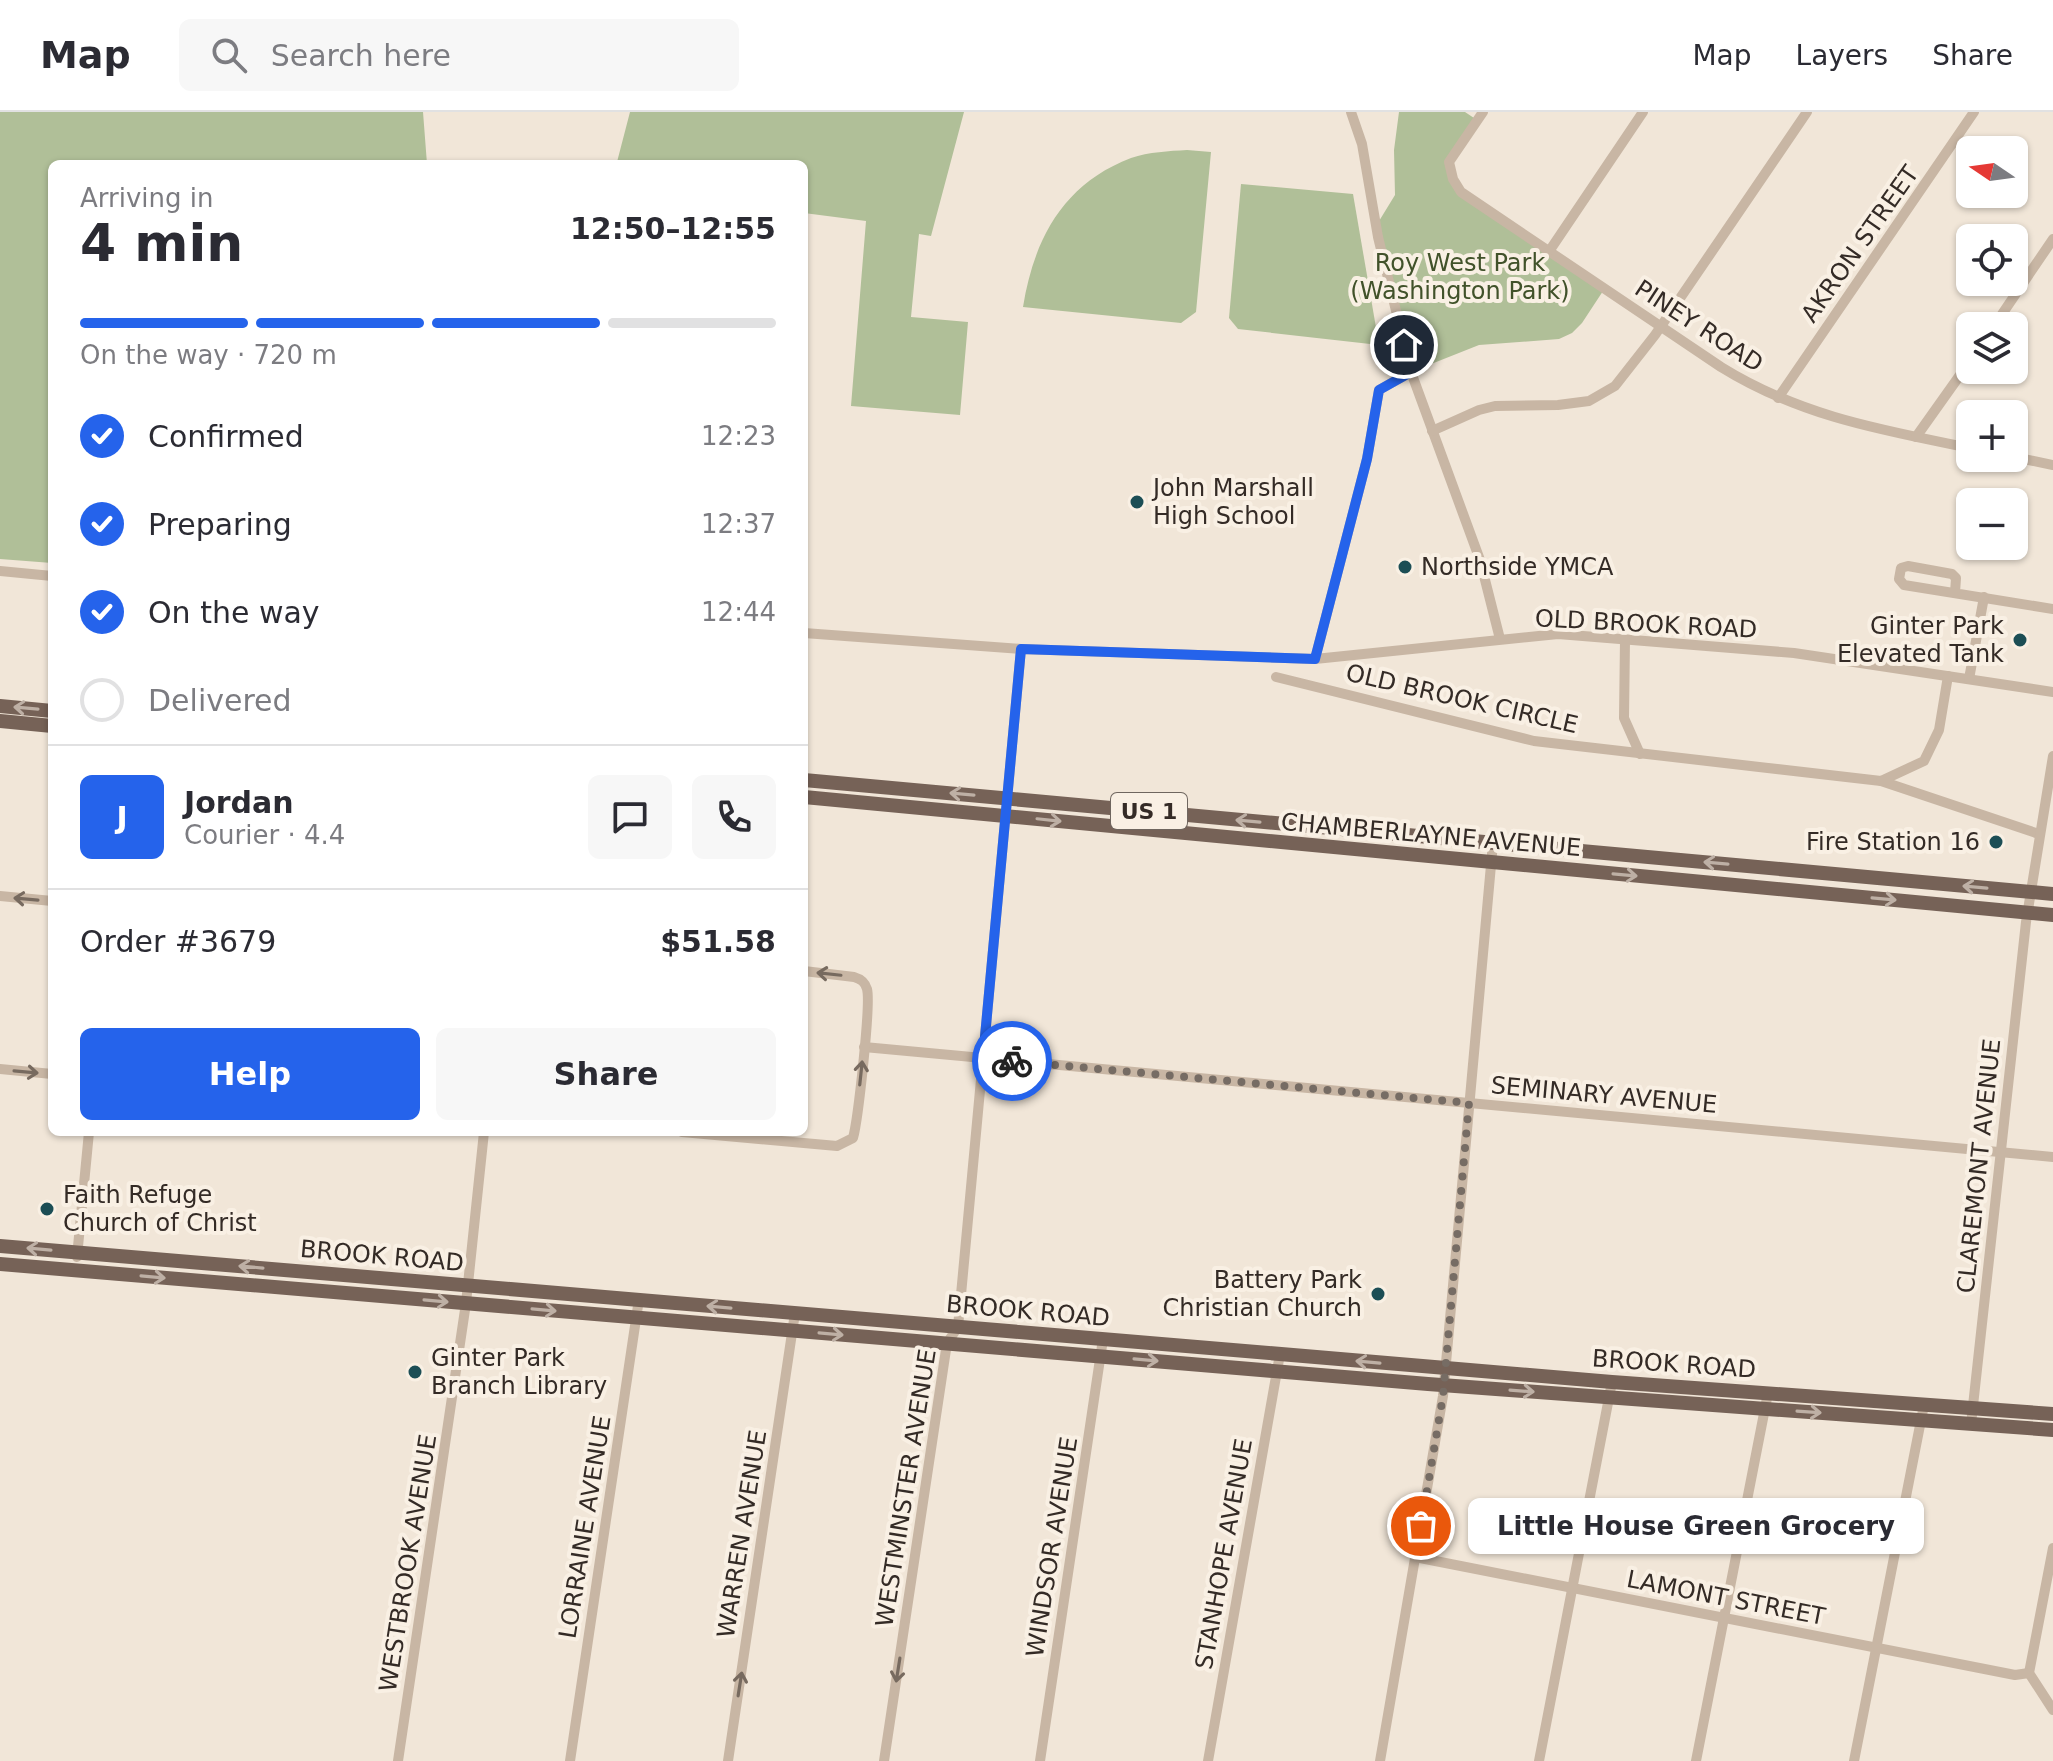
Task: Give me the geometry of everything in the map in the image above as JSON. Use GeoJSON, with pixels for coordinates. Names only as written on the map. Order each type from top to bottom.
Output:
{"type":"FeatureCollection","features":[{"type":"Feature","properties":{"kind":"main road"},"geometry":{"type":"LineString","coordinates":[[0,706],[48,711]]}},
{"type":"Feature","properties":{"kind":"main road"},"geometry":{"type":"LineString","coordinates":[[0,721],[48,726]]}},
{"type":"Feature","properties":{"kind":"main road","name":"US 1"},"geometry":{"type":"LineString","coordinates":[[808,780],[1493,843]]}},
{"type":"Feature","properties":{"kind":"main road","name":"CHAMBERLAYNE AVENUE"},"geometry":{"type":"LineString","coordinates":[[808,797],[2053,915]]}},
{"type":"Feature","properties":{"kind":"main road","name":"CHAMBERLAYNE AVENUE"},"geometry":{"type":"LineString","coordinates":[[1493,843],[2053,894]]}},
{"type":"Feature","properties":{"kind":"main road","name":"BROOK ROAD"},"geometry":{"type":"LineString","coordinates":[[0,1246],[1612,1382],[2053,1414]]}},
{"type":"Feature","properties":{"kind":"main road","name":"BROOK ROAD"},"geometry":{"type":"LineString","coordinates":[[0,1264],[1444,1385],[2053,1430]]}},
{"type":"Feature","properties":{"kind":"street"},"geometry":{"type":"LineString","coordinates":[[1351,112],[1362,144],[1378,237],[1411,372],[1480,560],[1500,639]]}},
{"type":"Feature","properties":{"kind":"street","name":"PINEY ROAD"},"geometry":{"type":"LineString","coordinates":[[1483,112],[1449,162],[1453,179],[1461,192],[1733,375],[1778,398],[1836,420],[1956,445]]}},
{"type":"Feature","properties":{"kind":"street"},"geometry":{"type":"LineString","coordinates":[[1550,250],[1643,112]]}},
{"type":"Feature","properties":{"kind":"street"},"geometry":{"type":"LineString","coordinates":[[1432,431],[1495,406],[1589,401],[1615,386],[1661,327],[1807,112]]}},
{"type":"Feature","properties":{"kind":"street","name":"AKRON STREET"},"geometry":{"type":"LineString","coordinates":[[1778,398],[1974,112]]}},
{"type":"Feature","properties":{"kind":"street"},"geometry":{"type":"LineString","coordinates":[[2003,312],[2053,239]]}},
{"type":"Feature","properties":{"kind":"street"},"geometry":{"type":"LineString","coordinates":[[1315,659],[1367,459],[1379,390],[1411,372]]}},
{"type":"Feature","properties":{"kind":"street"},"geometry":{"type":"LineString","coordinates":[[1916,437],[1956,381]]}},
{"type":"Feature","properties":{"kind":"street"},"geometry":{"type":"LineString","coordinates":[[2028,460],[2053,465]]}},
{"type":"Feature","properties":{"kind":"street"},"geometry":{"type":"LineString","coordinates":[[1955,593],[1956,578],[1952,574],[1908,566],[1901,568],[1899,579],[1904,585],[2053,609]]}},
{"type":"Feature","properties":{"kind":"street"},"geometry":{"type":"LineString","coordinates":[[0,571],[48,576]]}},
{"type":"Feature","properties":{"kind":"street"},"geometry":{"type":"LineString","coordinates":[[1969,679],[1984,597]]}},
{"type":"Feature","properties":{"kind":"street","name":"OLD BROOK ROAD"},"geometry":{"type":"LineString","coordinates":[[808,633],[1021,649],[1315,659],[1558,634],[1794,653],[2053,692]]}},
{"type":"Feature","properties":{"kind":"street"},"geometry":{"type":"LineString","coordinates":[[1625,640],[1624,718],[1640,754]]}},
{"type":"Feature","properties":{"kind":"street","name":"WESTMINSTER AVENUE"},"geometry":{"type":"LineString","coordinates":[[884,1761],[947,1343],[958,1327],[1021,649]]}},
{"type":"Feature","properties":{"kind":"street"},"geometry":{"type":"LineString","coordinates":[[1881,781],[1924,761],[1939,730],[1948,676]]}},
{"type":"Feature","properties":{"kind":"street","name":"OLD BROOK CIRCLE"},"geometry":{"type":"LineString","coordinates":[[1276,677],[1534,741],[1881,781],[2039,834]]}},
{"type":"Feature","properties":{"kind":"street","name":"CLAREMONT AVENUE"},"geometry":{"type":"LineString","coordinates":[[1971,1424],[2027,912],[2053,756]]}},
{"type":"Feature","properties":{"kind":"street"},"geometry":{"type":"LineString","coordinates":[[1380,1761],[1444,1385],[1493,843]]}},
{"type":"Feature","properties":{"kind":"street"},"geometry":{"type":"LineString","coordinates":[[0,896],[48,901]]}},
{"type":"Feature","properties":{"kind":"street"},"geometry":{"type":"LineString","coordinates":[[726,1136],[837,1146],[853,1138],[868,994],[865,983],[854,977],[808,971]]}},
{"type":"Feature","properties":{"kind":"street","name":"SEMINARY AVENUE"},"geometry":{"type":"LineString","coordinates":[[864,1047],[2053,1157]]}},
{"type":"Feature","properties":{"kind":"street"},"geometry":{"type":"LineString","coordinates":[[0,1069],[48,1074]]}},
{"type":"Feature","properties":{"kind":"street"},"geometry":{"type":"LineString","coordinates":[[75,1270],[89,1136]]}},
{"type":"Feature","properties":{"kind":"street","name":"WESTBROOK AVENUE"},"geometry":{"type":"LineString","coordinates":[[398,1761],[466,1303],[484,1136]]}},
{"type":"Feature","properties":{"kind":"street","name":"LORRAINE AVENUE"},"geometry":{"type":"LineString","coordinates":[[570,1761],[639,1299]]}},
{"type":"Feature","properties":{"kind":"street","name":"WARREN AVENUE"},"geometry":{"type":"LineString","coordinates":[[728,1761],[795,1313]]}},
{"type":"Feature","properties":{"kind":"street","name":"WINDSOR AVENUE"},"geometry":{"type":"LineString","coordinates":[[1040,1761],[1103,1339]]}},
{"type":"Feature","properties":{"kind":"street","name":"STANHOPE AVENUE"},"geometry":{"type":"LineString","coordinates":[[1208,1761],[1280,1354]]}},
{"type":"Feature","properties":{"kind":"street"},"geometry":{"type":"LineString","coordinates":[[1539,1761],[1612,1382]]}},
{"type":"Feature","properties":{"kind":"street"},"geometry":{"type":"LineString","coordinates":[[1696,1761],[1768,1393]]}},
{"type":"Feature","properties":{"kind":"street"},"geometry":{"type":"LineString","coordinates":[[1854,1761],[1924,1405]]}},
{"type":"Feature","properties":{"kind":"street"},"geometry":{"type":"LineString","coordinates":[[2053,1548],[2029,1673],[2053,1710]]}},
{"type":"Feature","properties":{"kind":"street","name":"LAMONT STREET"},"geometry":{"type":"LineString","coordinates":[[1415,1557],[2015,1675],[2029,1673]]}},
{"type":"Feature","properties":{"kind":"green space"},"geometry":{"type":"Polygon","coordinates":[[[0,112],[423,112],[427,160],[48,160],[48,563],[0,559],[0,112]]]}},
{"type":"Feature","properties":{"kind":"green space"},"geometry":{"type":"Polygon","coordinates":[[[630,112],[964,112],[931,236],[919,234],[911,317],[968,322],[960,415],[851,406],[866,221],[808,214],[808,160],[618,160],[630,112]]]}},
{"type":"Feature","properties":{"kind":"green space","name":"Roy West Park (Washington Park)"},"geometry":{"type":"Polygon","coordinates":[[[1399,112],[1465,112],[1477,120],[1449,162],[1461,192],[1605,288],[1572,333],[1559,339],[1479,345],[1411,372],[1376,226],[1395,195],[1394,150],[1399,112]]]}},
{"type":"Feature","properties":{"kind":"green space"},"geometry":{"type":"Polygon","coordinates":[[[1187,150],[1211,152],[1196,312],[1181,323],[1023,307],[1044,237],[1070,199],[1107,169],[1131,158],[1187,150]]]}},
{"type":"Feature","properties":{"kind":"green space"},"geometry":{"type":"Polygon","coordinates":[[[1241,184],[1353,194],[1379,345],[1238,329],[1229,318],[1241,184]]]}},
{"type":"Feature","properties":{"kind":"way so far"},"geometry":{"type":"LineString","coordinates":[[1012,1061],[1469,1103],[1443,1396],[1421,1526]]}},
{"type":"Feature","properties":{"kind":"place","name":"John Marshall High School"},"geometry":{"type":"Point","coordinates":[1137,502]}},
{"type":"Feature","properties":{"kind":"place","name":"Northside YMCA"},"geometry":{"type":"Point","coordinates":[1405,567]}},
{"type":"Feature","properties":{"kind":"place","name":"Ginter Park Elevated Tank"},"geometry":{"type":"Point","coordinates":[2020,640]}},
{"type":"Feature","properties":{"kind":"place","name":"Fire Station 16"},"geometry":{"type":"Point","coordinates":[1996,842]}},
{"type":"Feature","properties":{"kind":"place","name":"Faith Refuge Church of Christ"},"geometry":{"type":"Point","coordinates":[47,1209]}},
{"type":"Feature","properties":{"kind":"place","name":"Battery Park Christian Church"},"geometry":{"type":"Point","coordinates":[1378,1294]}},
{"type":"Feature","properties":{"kind":"place","name":"Ginter Park Branch Library"},"geometry":{"type":"Point","coordinates":[415,1372]}},
{"type":"Feature","properties":{"kind":"place","name":"Little House Green Grocery"},"geometry":{"type":"Point","coordinates":[1421,1526]}},
{"type":"Feature","properties":{"kind":"route"},"geometry":{"type":"LineString","coordinates":[[1012,1061],[983,1058],[1021,649],[1315,659],[1367,459],[1379,390],[1411,372],[1404,345]]}}]}
